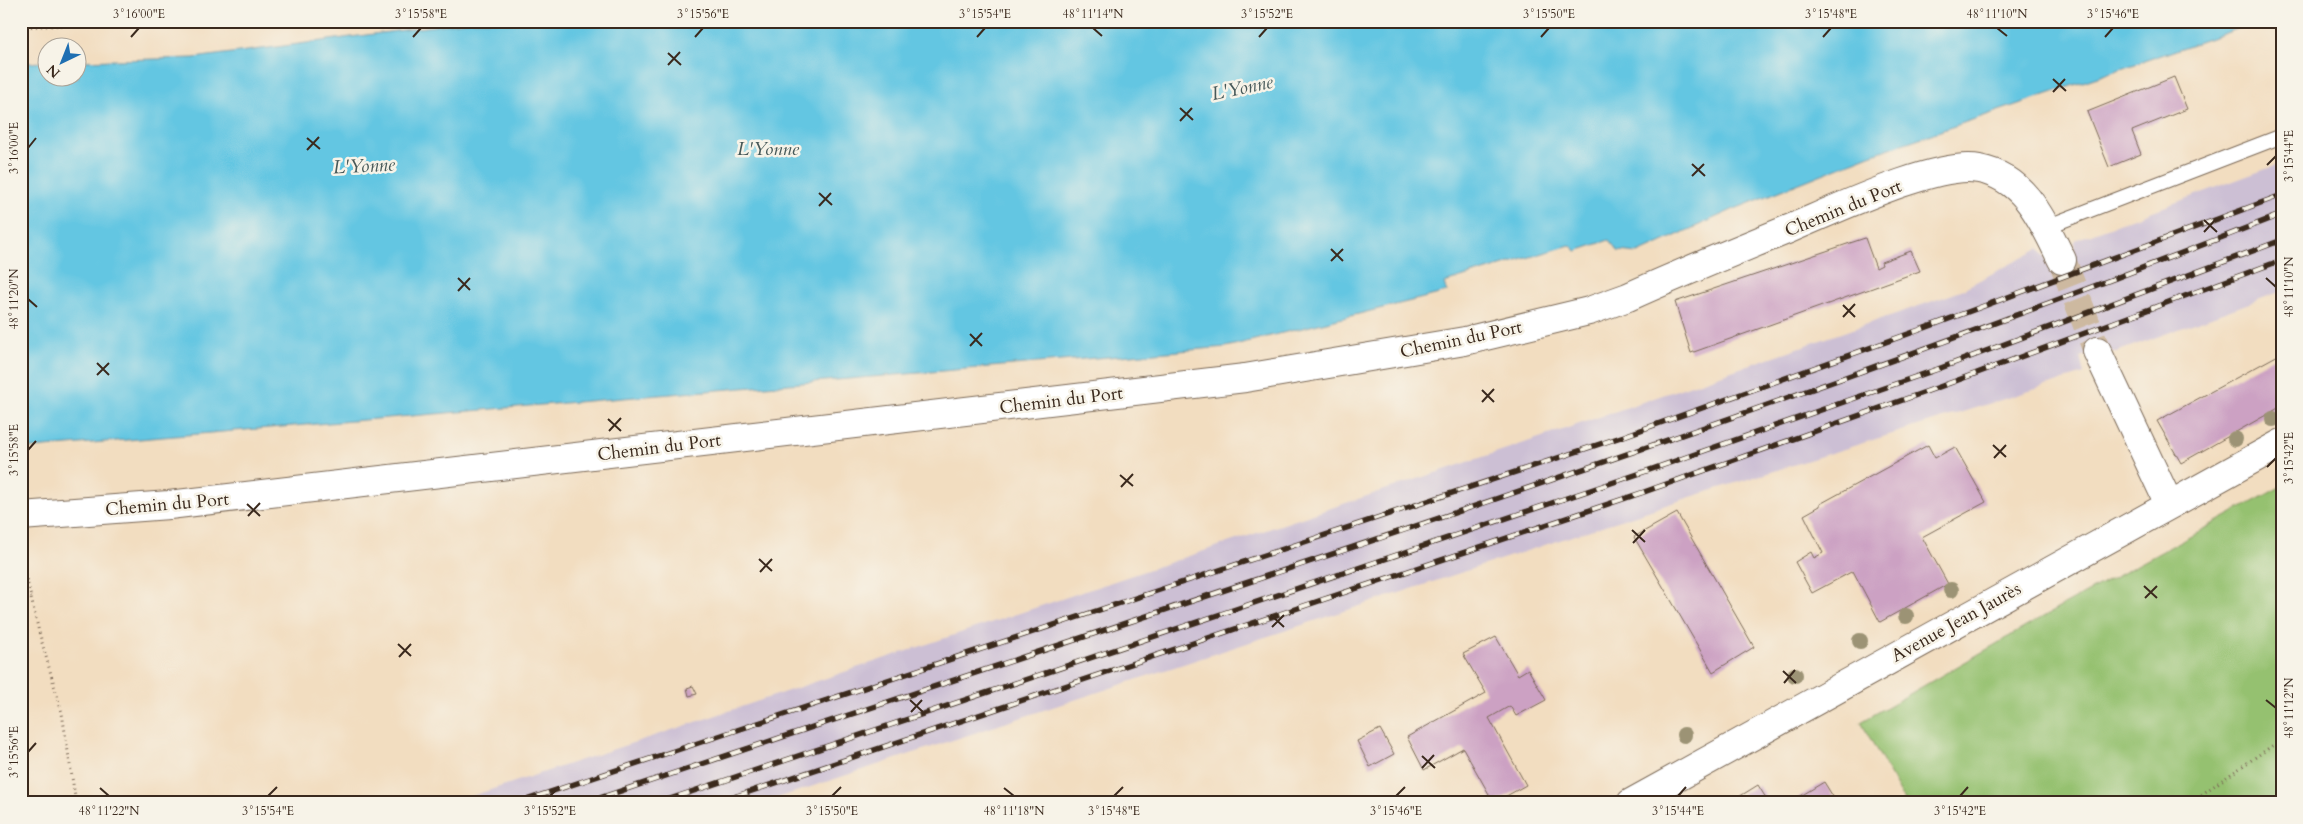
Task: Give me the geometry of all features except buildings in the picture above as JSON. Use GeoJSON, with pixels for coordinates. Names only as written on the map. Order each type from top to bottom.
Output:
{"type":"FeatureCollection","features":[{"type":"Feature","properties":{"kind":"street","name":"Chemin du Port"},"geometry":{"type":"LineString","coordinates":[[21,516],[169,505],[1245,378],[1465,341],[1589,311],[1628,297],[1876,193],[1955,168],[1978,168],[2014,184],[2032,201],[2062,260]]}},
{"type":"Feature","properties":{"kind":"street"},"geometry":{"type":"LineString","coordinates":[[2097,351],[2170,504]]}},
{"type":"Feature","properties":{"kind":"street","name":"Avenue Jean Jaurès"},"geometry":{"type":"LineString","coordinates":[[1631,803],[2282,443]]}},
{"type":"Feature","properties":{"kind":"lane"},"geometry":{"type":"LineString","coordinates":[[2046,227],[2282,136]]}},
{"type":"Feature","properties":{"kind":"path"},"geometry":{"type":"LineString","coordinates":[[21,27],[156,21]]}},
{"type":"Feature","properties":{"kind":"path"},"geometry":{"type":"LineString","coordinates":[[21,555],[62,713],[76,803]]}},
{"type":"Feature","properties":{"kind":"path"},"geometry":{"type":"LineString","coordinates":[[21,594],[31,597]]}},
{"type":"Feature","properties":{"kind":"path"},"geometry":{"type":"LineString","coordinates":[[2189,803],[2282,739]]}},
{"type":"Feature","properties":{"kind":"shaded area"},"geometry":{"type":"Polygon","coordinates":[[[2282,163],[2282,291],[2116,352],[2112,352],[2107,347],[2080,357],[2084,374],[1681,500],[762,803],[451,803],[1542,437],[1953,294],[2039,249],[2050,264],[2073,256],[2075,240],[2282,163]]]}},
{"type":"Feature","properties":{"kind":"green space"},"geometry":{"type":"Polygon","coordinates":[[[2282,486],[2282,803],[1906,803],[1861,722],[2062,606],[2282,486]]]}},
{"type":"Feature","properties":{"kind":"water","name":"L'Yonne"},"geometry":{"type":"Polygon","coordinates":[[[471,21],[2247,21],[2243,27],[1870,155],[1732,210],[1638,253],[1618,251],[1609,240],[1576,251],[1570,245],[1444,283],[1447,292],[1226,347],[21,449],[21,63],[38,62],[38,88],[88,88],[88,61],[194,58],[471,21]]]}},
{"type":"Feature","properties":{"kind":"tunnel"},"geometry":{"type":"LineString","coordinates":[[2062,260],[2097,351]]}},
{"type":"Feature","properties":{"kind":"railway"},"geometry":{"type":"LineString","coordinates":[[517,803],[1624,436],[1922,329],[2282,195]]}},
{"type":"Feature","properties":{"kind":"railway"},"geometry":{"type":"LineString","coordinates":[[585,803],[1437,519],[1649,446],[1861,372],[2282,214]]}},
{"type":"Feature","properties":{"kind":"railway"},"geometry":{"type":"LineString","coordinates":[[658,803],[1638,474],[1938,369],[2282,240]]}},
{"type":"Feature","properties":{"kind":"railway"},"geometry":{"type":"LineString","coordinates":[[716,803],[1644,492],[1942,386],[2282,260]]}}]}
